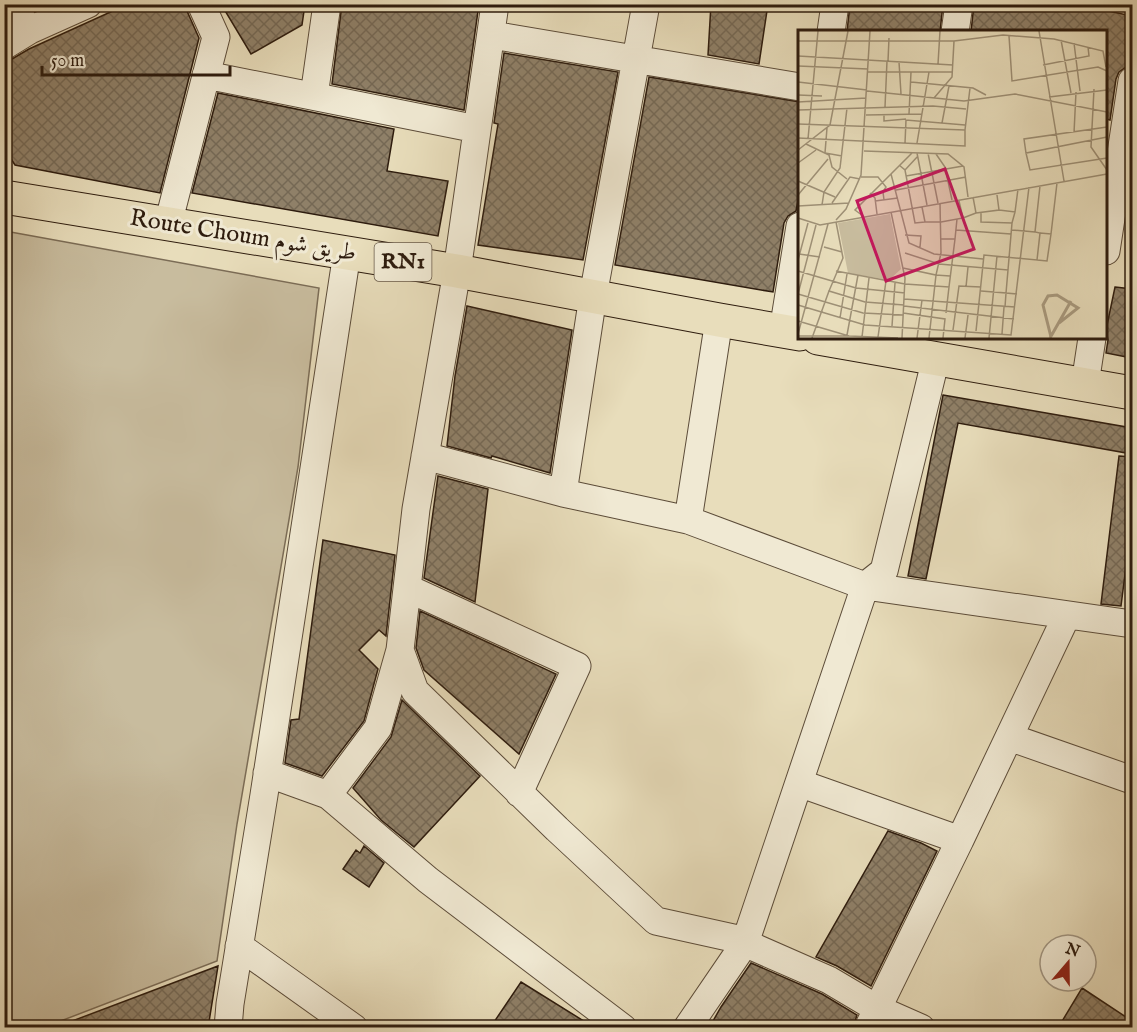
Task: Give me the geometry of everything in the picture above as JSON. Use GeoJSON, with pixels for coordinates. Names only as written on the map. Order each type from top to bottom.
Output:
{"type":"FeatureCollection","features":[{"type":"Feature","properties":{"kind":"highway","name":"Route Choum طريق شوم"},"geometry":{"type":"LineString","coordinates":[[4,197],[458,271],[791,333]]}},
{"type":"Feature","properties":{"kind":"highway"},"geometry":{"type":"LineString","coordinates":[[826,339],[920,350],[1132,393]]}},
{"type":"Feature","properties":{"kind":"street"},"geometry":{"type":"LineString","coordinates":[[10,4],[30,30]]}},
{"type":"Feature","properties":{"kind":"street"},"geometry":{"type":"LineString","coordinates":[[4,46],[30,30],[88,4]]}},
{"type":"Feature","properties":{"kind":"street"},"geometry":{"type":"LineString","coordinates":[[168,224],[216,37],[201,4]]}},
{"type":"Feature","properties":{"kind":"street"},"geometry":{"type":"LineString","coordinates":[[314,96],[327,4]]}},
{"type":"Feature","properties":{"kind":"street"},"geometry":{"type":"LineString","coordinates":[[328,795],[378,728],[400,650],[416,509],[458,271],[495,4]]}},
{"type":"Feature","properties":{"kind":"street"},"geometry":{"type":"LineString","coordinates":[[562,493],[646,4]]}},
{"type":"Feature","properties":{"kind":"street"},"geometry":{"type":"LineString","coordinates":[[831,30],[836,4]]}},
{"type":"Feature","properties":{"kind":"street"},"geometry":{"type":"LineString","coordinates":[[955,30],[958,4]]}},
{"type":"Feature","properties":{"kind":"street"},"geometry":{"type":"LineString","coordinates":[[492,35],[798,87]]}},
{"type":"Feature","properties":{"kind":"street"},"geometry":{"type":"LineString","coordinates":[[206,75],[477,129]]}},
{"type":"Feature","properties":{"kind":"street"},"geometry":{"type":"LineString","coordinates":[[1107,243],[1120,143],[1132,81]]}},
{"type":"Feature","properties":{"kind":"street"},"geometry":{"type":"LineString","coordinates":[[791,333],[798,250]]}},
{"type":"Feature","properties":{"kind":"street"},"geometry":{"type":"LineString","coordinates":[[228,1028],[347,253]]}},
{"type":"Feature","properties":{"kind":"street"},"geometry":{"type":"LineString","coordinates":[[688,520],[719,320]]}},
{"type":"Feature","properties":{"kind":"street"},"geometry":{"type":"LineString","coordinates":[[1085,384],[1092,339]]}},
{"type":"Feature","properties":{"kind":"street"},"geometry":{"type":"LineString","coordinates":[[687,1028],[745,943],[865,586],[884,571],[920,350]]}},
{"type":"Feature","properties":{"kind":"street"},"geometry":{"type":"LineString","coordinates":[[425,456],[562,493],[688,520],[865,586],[1132,624]]}},
{"type":"Feature","properties":{"kind":"street"},"geometry":{"type":"LineString","coordinates":[[407,588],[577,666],[519,793]]}},
{"type":"Feature","properties":{"kind":"street"},"geometry":{"type":"LineString","coordinates":[[873,1018],[1067,615]]}},
{"type":"Feature","properties":{"kind":"street"},"geometry":{"type":"LineString","coordinates":[[400,650],[415,691],[519,793],[656,921],[733,938],[829,980],[873,1018],[921,1028]]}},
{"type":"Feature","properties":{"kind":"street"},"geometry":{"type":"LineString","coordinates":[[1009,737],[1132,780]]}},
{"type":"Feature","properties":{"kind":"street"},"geometry":{"type":"LineString","coordinates":[[267,773],[328,795],[428,880],[623,1028]]}},
{"type":"Feature","properties":{"kind":"street"},"geometry":{"type":"LineString","coordinates":[[799,783],[960,840]]}},
{"type":"Feature","properties":{"kind":"street"},"geometry":{"type":"LineString","coordinates":[[239,946],[354,1028]]}},
{"type":"Feature","properties":{"kind":"shaded area"},"geometry":{"type":"Polygon","coordinates":[[[5,231],[319,288],[298,467],[237,824],[217,961],[45,1027],[15,1027],[5,1021],[5,231]]]}},
{"type":"Feature","properties":{"kind":"building"},"geometry":{"type":"Polygon","coordinates":[[[128,4],[186,4],[199,38],[160,193],[15,165],[4,148],[4,62],[128,4]]]}},
{"type":"Feature","properties":{"kind":"building"},"geometry":{"type":"Polygon","coordinates":[[[221,4],[305,4],[302,25],[251,54],[221,4]]]}},
{"type":"Feature","properties":{"kind":"building"},"geometry":{"type":"Polygon","coordinates":[[[342,4],[479,4],[464,110],[332,84],[342,4]]]}},
{"type":"Feature","properties":{"kind":"building"},"geometry":{"type":"Polygon","coordinates":[[[711,4],[768,4],[759,64],[708,55],[711,4]]]}},
{"type":"Feature","properties":{"kind":"building"},"geometry":{"type":"Polygon","coordinates":[[[850,4],[943,4],[940,30],[847,30],[850,4]]]}},
{"type":"Feature","properties":{"kind":"building"},"geometry":{"type":"Polygon","coordinates":[[[974,4],[1076,4],[1132,16],[1126,67],[1119,72],[1116,79],[1110,120],[1107,119],[1107,30],[971,30],[974,4]]]}},
{"type":"Feature","properties":{"kind":"building"},"geometry":{"type":"Polygon","coordinates":[[[504,53],[618,72],[583,260],[478,245],[498,124],[494,123],[504,53]]]}},
{"type":"Feature","properties":{"kind":"building"},"geometry":{"type":"Polygon","coordinates":[[[649,77],[798,102],[798,201],[796,211],[788,216],[784,223],[773,292],[615,265],[649,77]]]}},
{"type":"Feature","properties":{"kind":"building"},"geometry":{"type":"Polygon","coordinates":[[[218,93],[394,129],[387,171],[448,181],[438,236],[192,193],[218,93]]]}},
{"type":"Feature","properties":{"kind":"building"},"geometry":{"type":"Polygon","coordinates":[[[1132,182],[1132,221],[1127,220],[1132,182]]]}},
{"type":"Feature","properties":{"kind":"building"},"geometry":{"type":"Polygon","coordinates":[[[1115,287],[1132,289],[1132,358],[1106,353],[1107,325],[1115,287]]]}},
{"type":"Feature","properties":{"kind":"building"},"geometry":{"type":"Polygon","coordinates":[[[467,306],[572,330],[550,473],[447,446],[455,376],[467,306]]]}},
{"type":"Feature","properties":{"kind":"building"},"geometry":{"type":"Polygon","coordinates":[[[943,395],[1132,428],[1132,454],[958,423],[926,579],[908,576],[943,395]]]}},
{"type":"Feature","properties":{"kind":"building"},"geometry":{"type":"Polygon","coordinates":[[[1119,456],[1132,457],[1132,519],[1121,606],[1101,604],[1119,456]]]}},
{"type":"Feature","properties":{"kind":"building"},"geometry":{"type":"Polygon","coordinates":[[[438,476],[488,489],[475,602],[424,578],[438,476]]]}},
{"type":"Feature","properties":{"kind":"building"},"geometry":{"type":"Polygon","coordinates":[[[323,540],[395,555],[386,636],[379,630],[359,650],[378,669],[364,721],[322,776],[285,763],[291,720],[299,719],[323,540]]]}},
{"type":"Feature","properties":{"kind":"building"},"geometry":{"type":"Polygon","coordinates":[[[420,611],[556,674],[519,754],[424,670],[416,648],[420,611]]]}},
{"type":"Feature","properties":{"kind":"building"},"geometry":{"type":"Polygon","coordinates":[[[402,700],[480,776],[414,847],[381,820],[353,788],[391,737],[402,700]]]}},
{"type":"Feature","properties":{"kind":"building"},"geometry":{"type":"Polygon","coordinates":[[[888,831],[937,851],[871,986],[837,966],[816,957],[888,831]]]}},
{"type":"Feature","properties":{"kind":"building"},"geometry":{"type":"Polygon","coordinates":[[[364,846],[384,863],[369,887],[343,869],[356,850],[360,853],[364,846]]]}},
{"type":"Feature","properties":{"kind":"building"},"geometry":{"type":"Polygon","coordinates":[[[751,963],[822,994],[857,1015],[853,1028],[709,1028],[751,963]]]}},
{"type":"Feature","properties":{"kind":"building"},"geometry":{"type":"Polygon","coordinates":[[[218,966],[208,1028],[60,1028],[59,1026],[218,966]]]}},
{"type":"Feature","properties":{"kind":"building"},"geometry":{"type":"Polygon","coordinates":[[[521,982],[595,1028],[490,1028],[521,982]]]}},
{"type":"Feature","properties":{"kind":"building"},"geometry":{"type":"Polygon","coordinates":[[[1079,993],[1090,993],[1132,1021],[1132,1028],[1058,1028],[1079,993]]]}}]}
